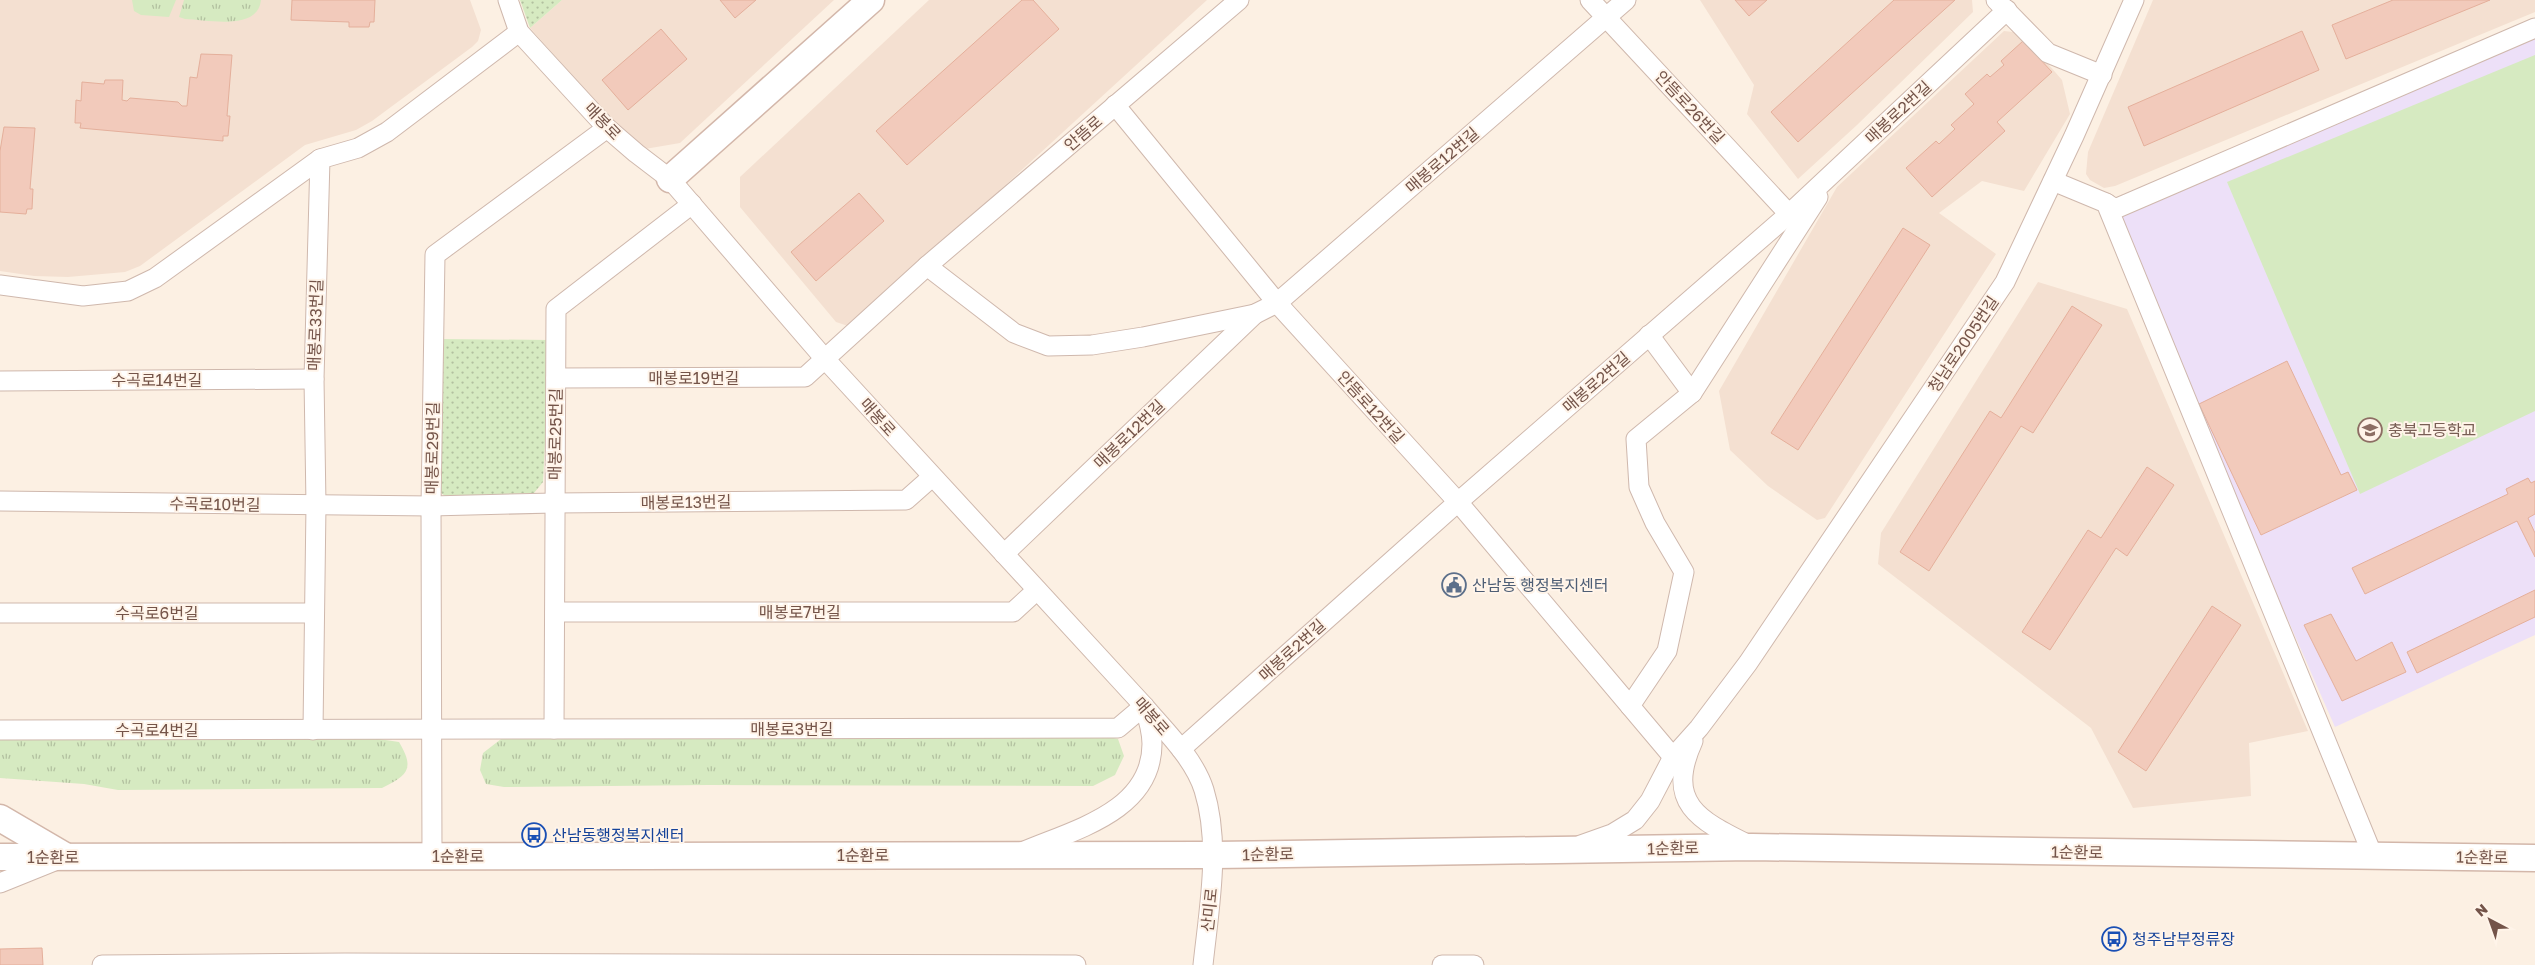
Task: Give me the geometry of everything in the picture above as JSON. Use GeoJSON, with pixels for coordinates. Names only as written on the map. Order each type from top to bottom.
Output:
{"type":"FeatureCollection","features":[{"type":"Feature","properties":{"kind":"main road"},"geometry":{"type":"LineString","coordinates":[[670,179],[872,0]]}},
{"type":"Feature","properties":{"kind":"main road"},"geometry":{"type":"LineString","coordinates":[[0,818],[65,857]]}},
{"type":"Feature","properties":{"kind":"main road","name":"1순환로"},"geometry":{"type":"LineString","coordinates":[[0,857],[1214,855],[1752,847],[2535,858]]}},
{"type":"Feature","properties":{"kind":"street","name":"매봉로"},"geometry":{"type":"LineString","coordinates":[[508,0],[519,32],[607,128],[636,154],[670,179],[825,359],[1144,706],[1181,749],[1204,789],[1214,855]]}},
{"type":"Feature","properties":{"kind":"street","name":"안뜸로"},"geometry":{"type":"LineString","coordinates":[[825,359],[926,266],[1239,0]]}},
{"type":"Feature","properties":{"kind":"street","name":"안뜸로26번길"},"geometry":{"type":"LineString","coordinates":[[1590,0],[1789,214]]}},
{"type":"Feature","properties":{"kind":"street","name":"매봉로12번길"},"geometry":{"type":"LineString","coordinates":[[926,266],[1014,333],[1048,346],[1092,344],[1143,337],[1255,314],[1276,303],[1626,0]]}},
{"type":"Feature","properties":{"kind":"street","name":"청남로2005번길"},"geometry":{"type":"LineString","coordinates":[[1699,728],[1748,663],[2005,282],[2102,75],[2134,0]]}},
{"type":"Feature","properties":{"kind":"street"},"geometry":{"type":"LineString","coordinates":[[2001,5],[2048,53],[2102,75]]}},
{"type":"Feature","properties":{"kind":"street","name":"매봉로2번길"},"geometry":{"type":"LineString","coordinates":[[1181,749],[1458,502],[1789,214],[1832,174],[2001,5]]}},
{"type":"Feature","properties":{"kind":"street"},"geometry":{"type":"LineString","coordinates":[[2053,181],[2106,203],[2115,209],[2535,28]]}},
{"type":"Feature","properties":{"kind":"street"},"geometry":{"type":"LineString","coordinates":[[0,285],[83,296],[128,291],[155,278],[320,158],[358,148],[387,132],[519,32]]}},
{"type":"Feature","properties":{"kind":"street","name":"안뜸로12번길"},"geometry":{"type":"LineString","coordinates":[[1115,105],[1276,303],[1458,502],[1673,757]]}},
{"type":"Feature","properties":{"kind":"street","name":"매봉로29번길"},"geometry":{"type":"LineString","coordinates":[[432,856],[430,730],[431,506],[435,255],[607,128]]}},
{"type":"Feature","properties":{"kind":"street","name":"매봉로33번길"},"geometry":{"type":"LineString","coordinates":[[313,730],[313,613],[316,505],[314,380],[320,158]]}},
{"type":"Feature","properties":{"kind":"street"},"geometry":{"type":"LineString","coordinates":[[1630,706],[1667,651],[1684,572],[1655,523],[1639,487],[1636,439],[1692,393],[1832,174]]}},
{"type":"Feature","properties":{"kind":"street"},"geometry":{"type":"LineString","coordinates":[[2106,203],[2373,856]]}},
{"type":"Feature","properties":{"kind":"street","name":"매봉로25번길"},"geometry":{"type":"LineString","coordinates":[[554,729],[556,309],[692,204]]}},
{"type":"Feature","properties":{"kind":"street","name":"매봉로12번길"},"geometry":{"type":"LineString","coordinates":[[1004,554],[1255,314]]}},
{"type":"Feature","properties":{"kind":"street"},"geometry":{"type":"LineString","coordinates":[[1649,335],[1692,393]]}},
{"type":"Feature","properties":{"kind":"street","name":"매봉로19번길"},"geometry":{"type":"LineString","coordinates":[[556,378],[805,377],[825,359]]}},
{"type":"Feature","properties":{"kind":"street","name":"수곡로14번길"},"geometry":{"type":"LineString","coordinates":[[0,381],[314,380]]}},
{"type":"Feature","properties":{"kind":"street","name":"매봉로13번길"},"geometry":{"type":"LineString","coordinates":[[431,506],[906,500],[932,477]]}},
{"type":"Feature","properties":{"kind":"street","name":"수곡로10번길"},"geometry":{"type":"LineString","coordinates":[[0,501],[431,506]]}},
{"type":"Feature","properties":{"kind":"street","name":"매봉로7번길"},"geometry":{"type":"LineString","coordinates":[[555,612],[1013,612],[1037,590]]}},
{"type":"Feature","properties":{"kind":"street","name":"수곡로6번길"},"geometry":{"type":"LineString","coordinates":[[0,613],[313,613]]}},
{"type":"Feature","properties":{"kind":"street"},"geometry":{"type":"LineString","coordinates":[[1016,855],[1110,815],[1132,797],[1143,779],[1151,760],[1152,742],[1144,706]]}},
{"type":"Feature","properties":{"kind":"street","name":"매봉로3번길"},"geometry":{"type":"LineString","coordinates":[[430,730],[1118,728],[1144,706]]}},
{"type":"Feature","properties":{"kind":"street"},"geometry":{"type":"LineString","coordinates":[[1568,850],[1612,834],[1636,820],[1650,802],[1673,757],[1699,728]]}},
{"type":"Feature","properties":{"kind":"street"},"geometry":{"type":"LineString","coordinates":[[1699,728],[1685,758],[1682,771],[1685,795],[1690,804],[1711,827],[1752,847]]}},
{"type":"Feature","properties":{"kind":"street","name":"수곡로4번길"},"geometry":{"type":"LineString","coordinates":[[0,730],[430,730]]}},
{"type":"Feature","properties":{"kind":"street","name":"산미로"},"geometry":{"type":"LineString","coordinates":[[1203,965],[1214,855]]}},
{"type":"Feature","properties":{"kind":"street"},"geometry":{"type":"LineString","coordinates":[[0,883],[65,857]]}},
{"type":"Feature","properties":{"kind":"street"},"geometry":{"type":"LineString","coordinates":[[102,965],[1076,965]]}},
{"type":"Feature","properties":{"kind":"street"},"geometry":{"type":"LineString","coordinates":[[1442,965],[1474,965]]}},
{"type":"Feature","properties":{"kind":"shaded area"},"geometry":{"type":"Polygon","coordinates":[[[0,0],[470,0],[481,30],[478,41],[472,47],[372,121],[356,130],[305,145],[140,266],[125,272],[68,277],[34,276],[0,271],[0,0]]]}},
{"type":"Feature","properties":{"kind":"shaded area"},"geometry":{"type":"Polygon","coordinates":[[[562,0],[834,0],[680,143],[639,150],[530,28],[562,0]]]}},
{"type":"Feature","properties":{"kind":"shaded area"},"geometry":{"type":"Polygon","coordinates":[[[929,0],[1207,0],[855,323],[848,326],[836,322],[740,207],[740,177],[929,0]]]}},
{"type":"Feature","properties":{"kind":"shaded area"},"geometry":{"type":"Polygon","coordinates":[[[1700,0],[1972,0],[1973,12],[1857,125],[1798,179],[1747,114],[1754,85],[1700,0]]]}},
{"type":"Feature","properties":{"kind":"shaded area"},"geometry":{"type":"Polygon","coordinates":[[[2153,0],[2535,0],[2535,12],[2115,186],[2104,188],[2090,180],[2086,174],[2088,152],[2153,0]]]}},
{"type":"Feature","properties":{"kind":"shaded area"},"geometry":{"type":"Polygon","coordinates":[[[2004,31],[2021,33],[2062,80],[2070,114],[2024,191],[1982,181],[1939,213],[1996,254],[1825,518],[1817,520],[1768,486],[1730,450],[1719,391],[1837,187],[2004,31]]]}},
{"type":"Feature","properties":{"kind":"shaded area","name":"충북고등학교"},"geometry":{"type":"Polygon","coordinates":[[[2535,36],[2535,635],[2335,727],[2115,226],[2119,215],[2535,36]]]}},
{"type":"Feature","properties":{"kind":"shaded area"},"geometry":{"type":"Polygon","coordinates":[[[2038,282],[2127,309],[2308,731],[2249,743],[2251,796],[2133,808],[2091,728],[1878,564],[1881,533],[2038,282]]]}},
{"type":"Feature","properties":{"kind":"green space"},"geometry":{"type":"Polygon","coordinates":[[[132,0],[176,0],[169,17],[141,15],[134,11],[132,0]]]}},
{"type":"Feature","properties":{"kind":"green space"},"geometry":{"type":"Polygon","coordinates":[[[184,0],[261,0],[258,10],[251,16],[242,20],[218,22],[179,17],[184,0]]]}},
{"type":"Feature","properties":{"kind":"green space"},"geometry":{"type":"Polygon","coordinates":[[[520,0],[562,0],[530,28],[520,0]]]}},
{"type":"Feature","properties":{"kind":"green space"},"geometry":{"type":"Polygon","coordinates":[[[2535,55],[2535,411],[2360,494],[2227,182],[2535,55]]]}},
{"type":"Feature","properties":{"kind":"green space"},"geometry":{"type":"Polygon","coordinates":[[[439,339],[550,340],[543,482],[534,493],[445,496],[435,488],[439,339]]]}},
{"type":"Feature","properties":{"kind":"green space"},"geometry":{"type":"Polygon","coordinates":[[[1095,734],[1118,739],[1124,756],[1115,775],[1093,786],[709,785],[504,787],[486,784],[480,770],[483,753],[505,736],[1095,734]]]}},
{"type":"Feature","properties":{"kind":"green space"},"geometry":{"type":"Polygon","coordinates":[[[0,737],[372,738],[399,742],[408,765],[403,775],[382,788],[118,790],[84,784],[0,778],[0,737]]]}},
{"type":"Feature","properties":{"kind":"building"},"geometry":{"type":"Polygon","coordinates":[[[292,0],[375,0],[374,22],[370,22],[369,27],[349,27],[349,22],[291,20],[292,0]]]}},
{"type":"Feature","properties":{"kind":"building"},"geometry":{"type":"Polygon","coordinates":[[[720,0],[756,0],[735,18],[720,0]]]}},
{"type":"Feature","properties":{"kind":"building"},"geometry":{"type":"Polygon","coordinates":[[[1022,0],[1033,0],[1059,29],[907,165],[876,131],[1022,0]]]}},
{"type":"Feature","properties":{"kind":"building"},"geometry":{"type":"Polygon","coordinates":[[[1735,0],[1767,0],[1749,16],[1735,0]]]}},
{"type":"Feature","properties":{"kind":"building"},"geometry":{"type":"Polygon","coordinates":[[[1894,0],[1955,0],[1798,142],[1771,112],[1894,0]]]}},
{"type":"Feature","properties":{"kind":"building"},"geometry":{"type":"Polygon","coordinates":[[[2393,0],[2490,0],[2346,59],[2332,25],[2393,0]]]}},
{"type":"Feature","properties":{"kind":"building"},"geometry":{"type":"Polygon","coordinates":[[[661,29],[687,59],[628,110],[602,80],[661,29]]]}},
{"type":"Feature","properties":{"kind":"building"},"geometry":{"type":"Polygon","coordinates":[[[2302,31],[2319,70],[2144,146],[2128,107],[2302,31]]]}},
{"type":"Feature","properties":{"kind":"building"},"geometry":{"type":"Polygon","coordinates":[[[2023,41],[2052,72],[1997,122],[2005,131],[1932,197],[1906,168],[1936,141],[1939,144],[1955,129],[1951,125],[1974,104],[1965,94],[1987,74],[1990,77],[2004,65],[2001,61],[2023,41]]]}},
{"type":"Feature","properties":{"kind":"building"},"geometry":{"type":"Polygon","coordinates":[[[201,54],[232,55],[227,116],[230,116],[228,136],[223,136],[223,141],[80,128],[81,123],[75,123],[76,100],[81,101],[82,82],[104,84],[105,80],[123,80],[122,100],[127,101],[130,98],[178,102],[182,106],[187,106],[190,77],[197,78],[201,54]]]}},
{"type":"Feature","properties":{"kind":"building"},"geometry":{"type":"Polygon","coordinates":[[[4,127],[35,128],[30,189],[33,189],[32,209],[27,209],[26,214],[0,212],[0,151],[4,127]]]}},
{"type":"Feature","properties":{"kind":"building"},"geometry":{"type":"Polygon","coordinates":[[[859,193],[884,221],[816,281],[791,252],[859,193]]]}},
{"type":"Feature","properties":{"kind":"building"},"geometry":{"type":"Polygon","coordinates":[[[1903,228],[1930,245],[1798,450],[1771,433],[1903,228]]]}},
{"type":"Feature","properties":{"kind":"building"},"geometry":{"type":"Polygon","coordinates":[[[2072,306],[2102,325],[2033,433],[2021,426],[1929,571],[1900,552],[1990,411],[2001,418],[2072,306]]]}},
{"type":"Feature","properties":{"kind":"building"},"geometry":{"type":"Polygon","coordinates":[[[2287,361],[2341,475],[2348,472],[2357,490],[2261,535],[2199,404],[2287,361]]]}},
{"type":"Feature","properties":{"kind":"building"},"geometry":{"type":"Polygon","coordinates":[[[2147,467],[2174,485],[2127,556],[2116,548],[2050,650],[2022,632],[2088,530],[2101,538],[2147,467]]]}},
{"type":"Feature","properties":{"kind":"building"},"geometry":{"type":"Polygon","coordinates":[[[2528,478],[2531,483],[2535,481],[2535,514],[2528,518],[2535,533],[2535,557],[2517,521],[2365,594],[2352,568],[2508,494],[2506,489],[2528,478]]]}},
{"type":"Feature","properties":{"kind":"building"},"geometry":{"type":"Polygon","coordinates":[[[2535,590],[2535,617],[2417,673],[2407,652],[2535,590]]]}},
{"type":"Feature","properties":{"kind":"building"},"geometry":{"type":"Polygon","coordinates":[[[2212,606],[2241,625],[2146,771],[2118,752],[2212,606]]]}},
{"type":"Feature","properties":{"kind":"building"},"geometry":{"type":"Polygon","coordinates":[[[2331,614],[2356,661],[2392,642],[2406,672],[2342,701],[2304,625],[2331,614]]]}},
{"type":"Feature","properties":{"kind":"building"},"geometry":{"type":"Polygon","coordinates":[[[42,948],[43,965],[0,965],[0,949],[42,948]]]}},
{"type":"Feature","properties":{"kind":"place","name":"충북고등학교"},"geometry":{"type":"Point","coordinates":[2370,430]}},
{"type":"Feature","properties":{"kind":"place","name":"산남동 행정복지센터"},"geometry":{"type":"Point","coordinates":[1454,585]}},
{"type":"Feature","properties":{"kind":"place","name":"산남동행정복지센터"},"geometry":{"type":"Point","coordinates":[534,835]}},
{"type":"Feature","properties":{"kind":"place","name":"청주남부정류장"},"geometry":{"type":"Point","coordinates":[2114,939]}}]}
